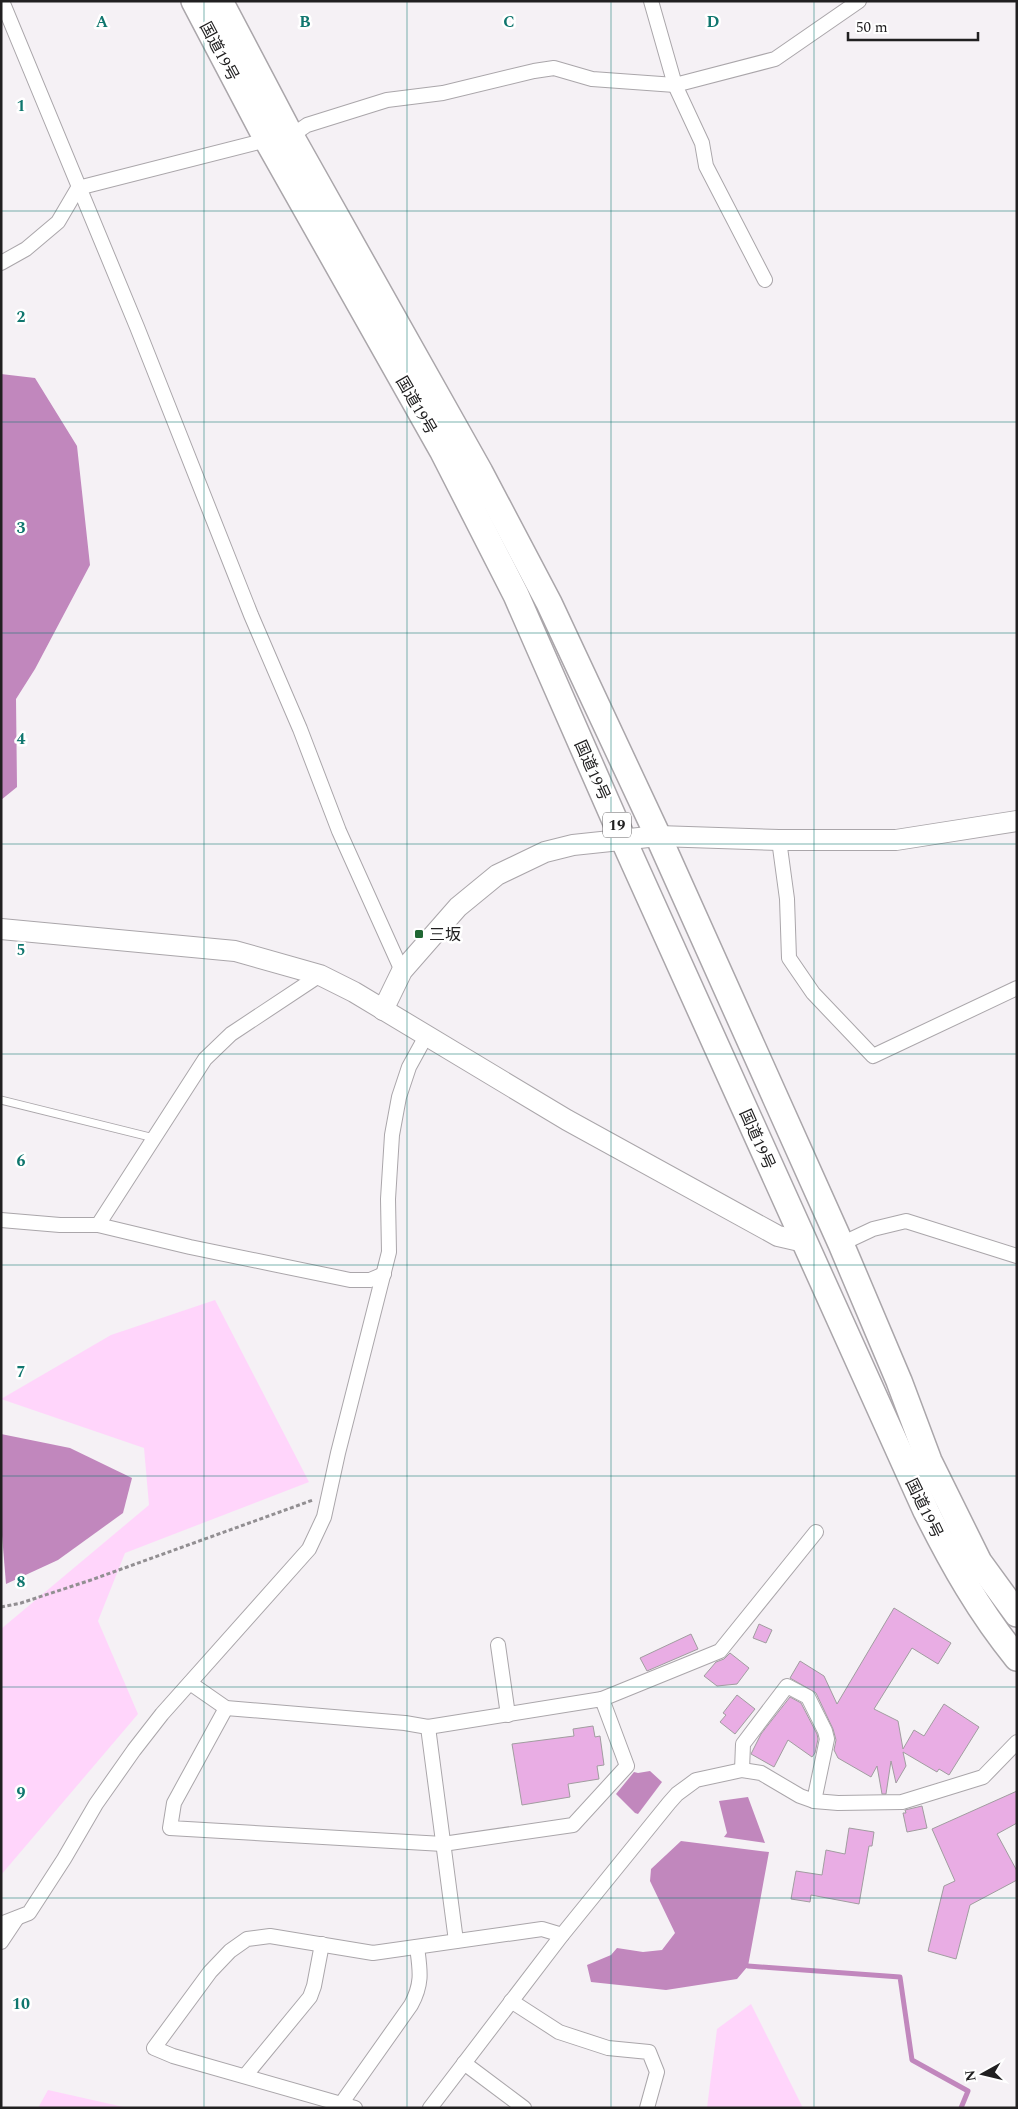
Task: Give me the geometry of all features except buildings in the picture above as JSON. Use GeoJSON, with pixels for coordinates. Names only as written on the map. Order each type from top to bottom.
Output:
{"type":"FeatureCollection","features":[{"type":"Feature","properties":{"kind":"highway","name":"国道19号"},"geometry":{"type":"LineString","coordinates":[[194,1],[475,463],[545,595],[658,836],[841,1244],[899,1381],[929,1460],[979,1562],[1017,1614]]}},
{"type":"Feature","properties":{"kind":"highway","name":"国道19号"},"geometry":{"type":"LineString","coordinates":[[220,1],[279,138],[516,595],[623,839],[941,1542],[981,1611],[1017,1658]]}},
{"type":"Feature","properties":{"kind":"street"},"geometry":{"type":"LineString","coordinates":[[2,1],[137,327],[251,615],[300,729],[339,831],[402,971]]}},
{"type":"Feature","properties":{"kind":"street"},"geometry":{"type":"LineString","coordinates":[[651,1],[675,85],[702,143],[706,166],[765,280]]}},
{"type":"Feature","properties":{"kind":"street"},"geometry":{"type":"LineString","coordinates":[[1,263],[26,249],[58,222],[78,188],[279,138],[308,125],[387,100],[443,93],[547,69],[554,68],[592,79],[675,85],[775,60],[859,1]]}},
{"type":"Feature","properties":{"kind":"street"},"geometry":{"type":"LineString","coordinates":[[383,1010],[402,971],[458,907],[497,875],[545,852],[573,845],[658,836],[779,840],[896,840],[1017,821]]}},
{"type":"Feature","properties":{"kind":"street"},"geometry":{"type":"LineString","coordinates":[[779,840],[787,899],[789,958],[813,993],[873,1056],[1015,993]]}},
{"type":"Feature","properties":{"kind":"street"},"geometry":{"type":"LineString","coordinates":[[1,929],[234,951],[320,975],[383,1010],[567,1120],[778,1236],[804,1242]]}},
{"type":"Feature","properties":{"kind":"street"},"geometry":{"type":"LineString","coordinates":[[98,1225],[206,1059],[231,1034],[320,975]]}},
{"type":"Feature","properties":{"kind":"street"},"geometry":{"type":"LineString","coordinates":[[1,1924],[29,1913],[64,1859],[96,1804],[128,1758],[162,1714],[309,1549],[324,1518],[328,1494],[389,1252],[388,1199],[392,1136],[399,1097],[409,1067],[426,1036]]}},
{"type":"Feature","properties":{"kind":"street"},"geometry":{"type":"LineString","coordinates":[[1,1220],[60,1225],[98,1225],[190,1247],[350,1280],[370,1280],[384,1274]]}},
{"type":"Feature","properties":{"kind":"street"},"geometry":{"type":"LineString","coordinates":[[841,1244],[873,1229],[906,1221],[1017,1256]]}},
{"type":"Feature","properties":{"kind":"street"},"geometry":{"type":"LineString","coordinates":[[190,1683],[226,1708],[405,1723],[428,1727],[602,1700],[720,1651],[816,1532]]}},
{"type":"Feature","properties":{"kind":"street"},"geometry":{"type":"LineString","coordinates":[[498,1645],[508,1715]]}},
{"type":"Feature","properties":{"kind":"street"},"geometry":{"type":"LineString","coordinates":[[742,1770],[743,1744],[787,1686],[808,1697],[827,1739],[814,1800]]}},
{"type":"Feature","properties":{"kind":"street"},"geometry":{"type":"LineString","coordinates":[[226,1708],[174,1803],[170,1828],[443,1844],[573,1825],[627,1766],[602,1700]]}},
{"type":"Feature","properties":{"kind":"street"},"geometry":{"type":"LineString","coordinates":[[428,1727],[456,1941]]}},
{"type":"Feature","properties":{"kind":"street"},"geometry":{"type":"LineString","coordinates":[[430,2108],[562,1935],[677,1794],[696,1780],[742,1770],[762,1772],[800,1796],[814,1800],[838,1803],[902,1802],[983,1777],[1017,1742]]}},
{"type":"Feature","properties":{"kind":"street"},"geometry":{"type":"LineString","coordinates":[[1,1942],[17,1918]]}},
{"type":"Feature","properties":{"kind":"street"},"geometry":{"type":"LineString","coordinates":[[417,1947],[421,1978],[418,1991],[348,2106],[173,2056],[154,2048],[210,1972],[230,1951],[247,1939],[270,1936],[373,1952],[542,1930],[562,1935]]}},
{"type":"Feature","properties":{"kind":"street"},"geometry":{"type":"LineString","coordinates":[[245,2076],[310,1997],[322,1944]]}},
{"type":"Feature","properties":{"kind":"street"},"geometry":{"type":"LineString","coordinates":[[511,2001],[559,2032],[608,2048],[648,2052],[657,2072],[647,2108]]}},
{"type":"Feature","properties":{"kind":"street"},"geometry":{"type":"LineString","coordinates":[[464,2063],[524,2108]]}},
{"type":"Feature","properties":{"kind":"lane"},"geometry":{"type":"LineString","coordinates":[[1,1100],[154,1138]]}},
{"type":"Feature","properties":{"kind":"path"},"geometry":{"type":"LineString","coordinates":[[1,1607],[22,1603],[91,1580],[328,1494]]}},
{"type":"Feature","properties":{"kind":"shaded area"},"geometry":{"type":"Polygon","coordinates":[[[1,374],[35,378],[77,446],[90,565],[35,669],[16,699],[17,787],[1,800],[1,374]]]}},
{"type":"Feature","properties":{"kind":"shaded area"},"geometry":{"type":"Polygon","coordinates":[[[215,1300],[309,1482],[125,1553],[98,1621],[138,1714],[1,1875],[1,1629],[149,1505],[144,1448],[1,1399],[111,1335],[215,1300]]]}},
{"type":"Feature","properties":{"kind":"shaded area"},"geometry":{"type":"Polygon","coordinates":[[[1,1434],[70,1448],[132,1478],[123,1513],[58,1560],[6,1584],[1,1523],[1,1434]]]}},
{"type":"Feature","properties":{"kind":"shaded area"},"geometry":{"type":"Polygon","coordinates":[[[650,1771],[662,1782],[638,1814],[616,1794],[634,1772],[650,1771]]]}},
{"type":"Feature","properties":{"kind":"shaded area"},"geometry":{"type":"Polygon","coordinates":[[[748,1797],[765,1843],[724,1837],[727,1833],[719,1801],[748,1797]]]}},
{"type":"Feature","properties":{"kind":"shaded area"},"geometry":{"type":"Polygon","coordinates":[[[681,1841],[769,1852],[748,1966],[737,1979],[666,1990],[591,1982],[587,1965],[611,1955],[617,1948],[643,1952],[662,1950],[675,1933],[650,1881],[651,1869],[681,1841]]]}},
{"type":"Feature","properties":{"kind":"shaded area"},"geometry":{"type":"Polygon","coordinates":[[[751,2004],[803,2108],[707,2108],[717,2029],[751,2004]]]}},
{"type":"Feature","properties":{"kind":"shaded area"},"geometry":{"type":"Polygon","coordinates":[[[48,2090],[128,2108],[38,2108],[48,2090]]]}},
{"type":"Feature","properties":{"kind":"waterway"},"geometry":{"type":"LineString","coordinates":[[748,1966],[900,1977],[912,2060],[968,2091],[961,2108]]}},
{"type":"Feature","properties":{"kind":"place","name":"三坂"},"geometry":{"type":"Point","coordinates":[419,934]}}]}
